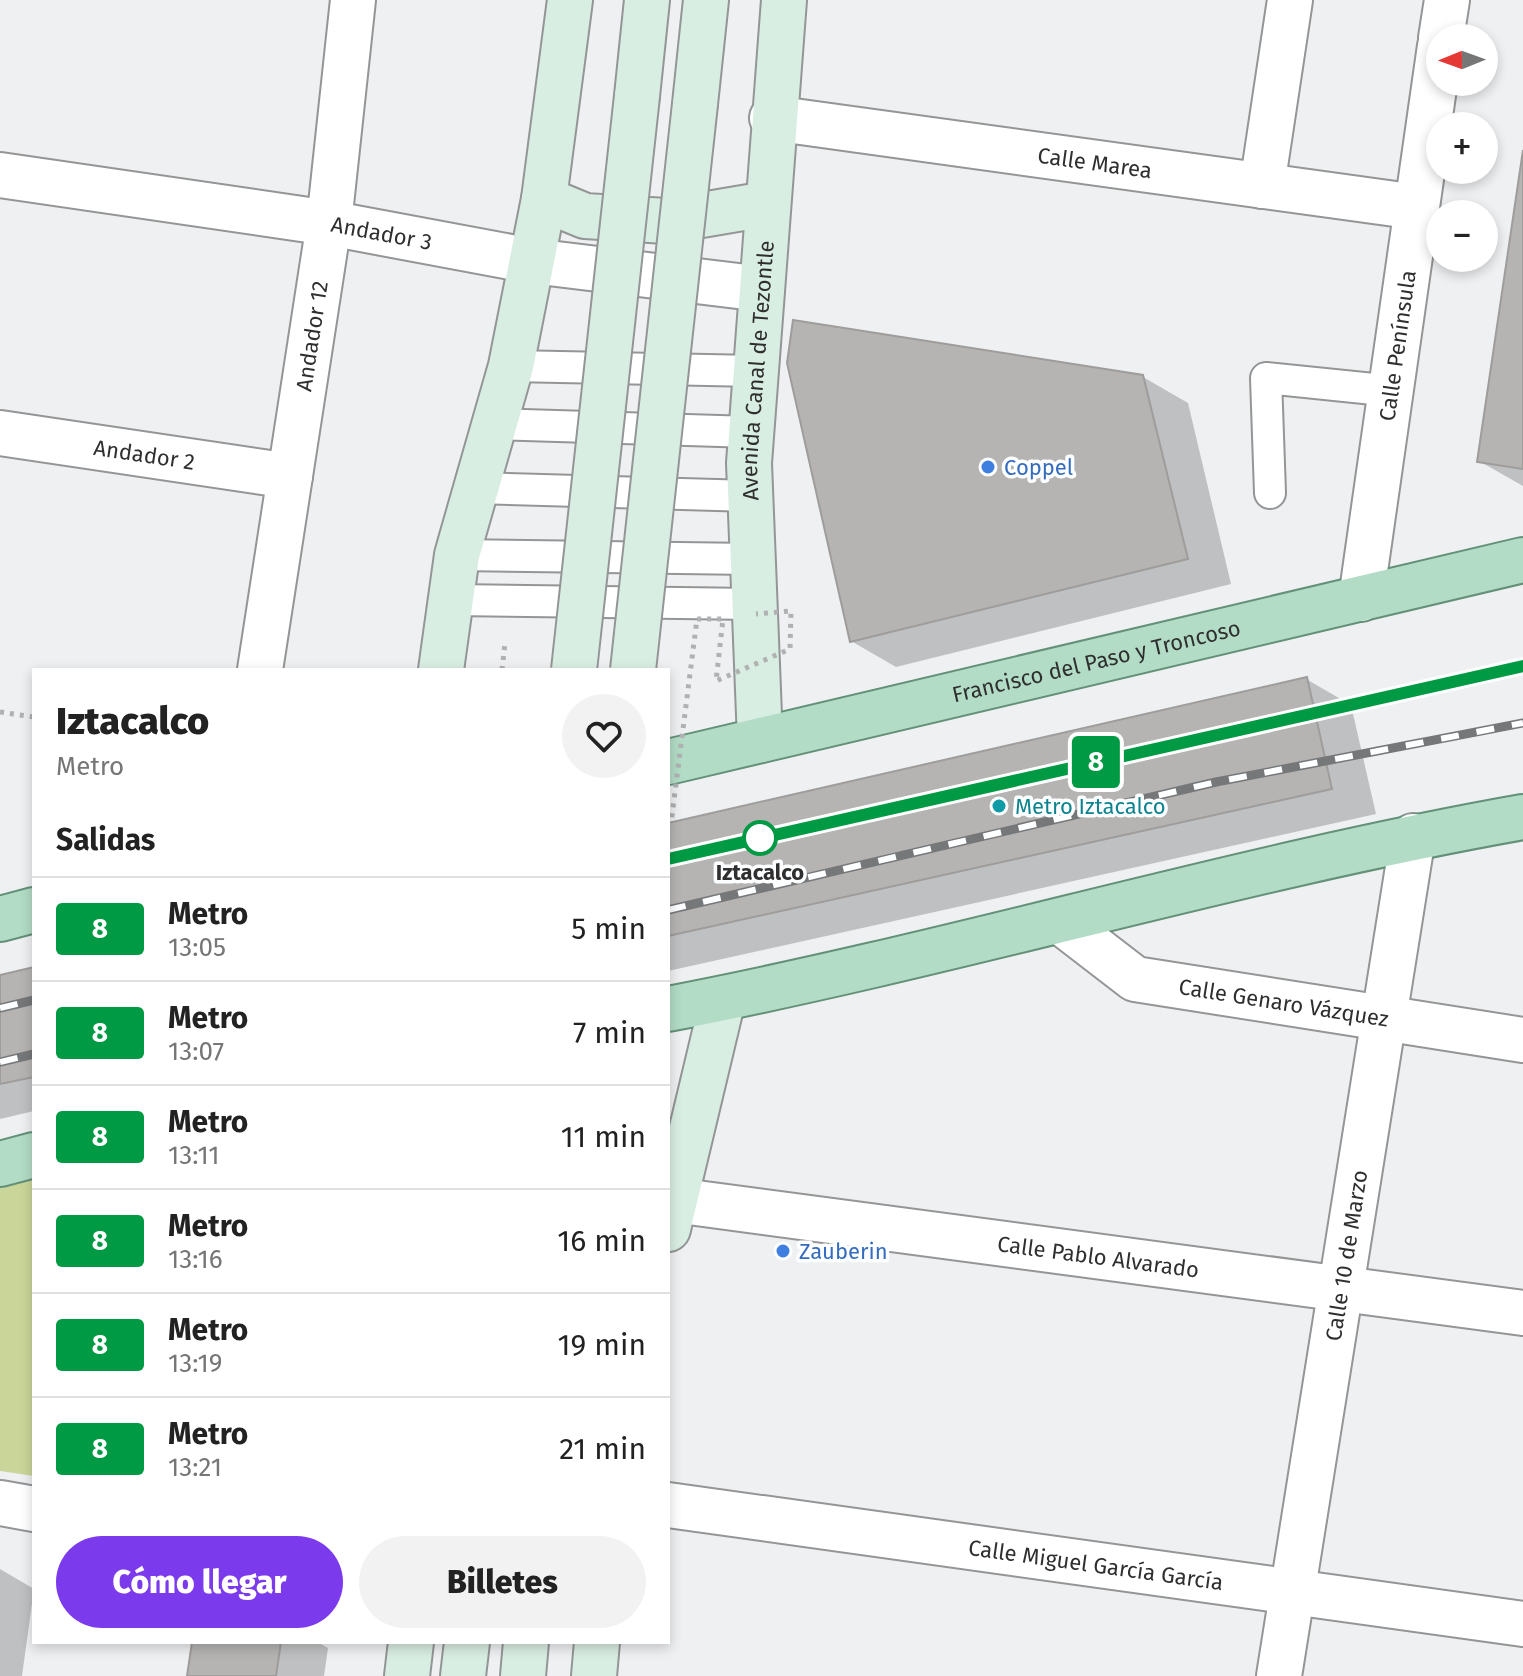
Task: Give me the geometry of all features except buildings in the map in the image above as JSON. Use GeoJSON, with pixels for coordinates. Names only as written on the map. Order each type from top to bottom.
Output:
{"type":"FeatureCollection","features":[{"type":"Feature","properties":{"kind":"main road"},"geometry":{"type":"LineString","coordinates":[[441,668],[457,555],[511,366],[544,199],[570,0]]}},
{"type":"Feature","properties":{"kind":"main road"},"geometry":{"type":"LineString","coordinates":[[574,668],[647,0]]}},
{"type":"Feature","properties":{"kind":"main road"},"geometry":{"type":"LineString","coordinates":[[633,668],[706,0]]}},
{"type":"Feature","properties":{"kind":"main road","name":"Avenida Canal de Tezontle"},"geometry":{"type":"LineString","coordinates":[[760,740],[751,496],[752,432],[772,118],[784,0]]}},
{"type":"Feature","properties":{"kind":"main road"},"geometry":{"type":"LineString","coordinates":[[544,199],[585,216],[666,221],[767,204]]}},
{"type":"Feature","properties":{"kind":"main road","name":"Francisco del Paso y Troncoso"},"geometry":{"type":"LineString","coordinates":[[670,762],[1523,560]]}},
{"type":"Feature","properties":{"kind":"main road"},"geometry":{"type":"LineString","coordinates":[[670,1009],[1061,922],[1413,836],[1523,817]]}},
{"type":"Feature","properties":{"kind":"main road"},"geometry":{"type":"LineString","coordinates":[[0,919],[32,911]]}},
{"type":"Feature","properties":{"kind":"main road"},"geometry":{"type":"LineString","coordinates":[[671,1215],[723,999]]}},
{"type":"Feature","properties":{"kind":"main road"},"geometry":{"type":"LineString","coordinates":[[0,1164],[32,1156]]}},
{"type":"Feature","properties":{"kind":"main road"},"geometry":{"type":"LineString","coordinates":[[407,1676],[411,1644]]}},
{"type":"Feature","properties":{"kind":"main road"},"geometry":{"type":"LineString","coordinates":[[594,1676],[597,1644]]}},
{"type":"Feature","properties":{"kind":"street","name":"Andador 12"},"geometry":{"type":"LineString","coordinates":[[260,668],[329,223],[353,0]]}},
{"type":"Feature","properties":{"kind":"street"},"geometry":{"type":"LineString","coordinates":[[1262,186],[1290,0]]}},
{"type":"Feature","properties":{"kind":"street"},"geometry":{"type":"LineString","coordinates":[[1443,24],[1447,0]]}},
{"type":"Feature","properties":{"kind":"street","name":"Calle Península"},"geometry":{"type":"LineString","coordinates":[[1361,599],[1433,96]]}},
{"type":"Feature","properties":{"kind":"street","name":"Calle Marea"},"geometry":{"type":"LineString","coordinates":[[772,118],[1417,207]]}},
{"type":"Feature","properties":{"kind":"street","name":"Andador 3"},"geometry":{"type":"LineString","coordinates":[[0,175],[329,223],[532,261],[762,289]]}},
{"type":"Feature","properties":{"kind":"street","name":"Andador 2"},"geometry":{"type":"LineString","coordinates":[[0,433],[290,476]]}},
{"type":"Feature","properties":{"kind":"street","name":"Calle 10 de Marzo"},"geometry":{"type":"LineString","coordinates":[[1279,1676],[1413,836]]}},
{"type":"Feature","properties":{"kind":"street","name":"Calle Genaro Vázquez"},"geometry":{"type":"LineString","coordinates":[[1061,922],[1135,979],[1523,1040]]}},
{"type":"Feature","properties":{"kind":"street","name":"Calle Pablo Alvarado"},"geometry":{"type":"LineString","coordinates":[[671,1215],[1340,1288],[1523,1313]]}},
{"type":"Feature","properties":{"kind":"street"},"geometry":{"type":"LineString","coordinates":[[0,1503],[32,1509]]}},
{"type":"Feature","properties":{"kind":"street","name":"Calle Miguel García García"},"geometry":{"type":"LineString","coordinates":[[670,1505],[1523,1624]]}},
{"type":"Feature","properties":{"kind":"lane"},"geometry":{"type":"LineString","coordinates":[[511,366],[756,371]]}},
{"type":"Feature","properties":{"kind":"lane"},"geometry":{"type":"LineString","coordinates":[[1270,493],[1266,378],[1393,391]]}},
{"type":"Feature","properties":{"kind":"lane"},"geometry":{"type":"LineString","coordinates":[[493,424],[752,432]]}},
{"type":"Feature","properties":{"kind":"lane"},"geometry":{"type":"LineString","coordinates":[[475,488],[751,496]]}},
{"type":"Feature","properties":{"kind":"lane"},"geometry":{"type":"LineString","coordinates":[[457,555],[754,559]]}},
{"type":"Feature","properties":{"kind":"lane"},"geometry":{"type":"LineString","coordinates":[[452,600],[756,609]]}},
{"type":"Feature","properties":{"kind":"path"},"geometry":{"type":"LineString","coordinates":[[670,831],[697,619],[723,619],[716,681],[790,649],[791,611],[756,609]]}},
{"type":"Feature","properties":{"kind":"path"},"geometry":{"type":"LineString","coordinates":[[0,712],[32,717]]}},
{"type":"Feature","properties":{"kind":"green space"},"geometry":{"type":"Polygon","coordinates":[[[32,1176],[32,1476],[0,1471],[0,1185],[32,1176]]]}},
{"type":"Feature","properties":{"kind":"railway"},"geometry":{"type":"LineString","coordinates":[[670,859],[1523,666]]}},
{"type":"Feature","properties":{"kind":"railway"},"geometry":{"type":"LineString","coordinates":[[670,910],[1216,782],[1523,723]]}},
{"type":"Feature","properties":{"kind":"railway"},"geometry":{"type":"LineString","coordinates":[[0,1008],[32,1000]]}},
{"type":"Feature","properties":{"kind":"railway"},"geometry":{"type":"LineString","coordinates":[[0,1062],[32,1054]]}},
{"type":"Feature","properties":{"kind":"metro line","name":"8"},"geometry":{"type":"LineString","coordinates":[[670,859],[1523,666]]}},
{"type":"Feature","properties":{"kind":"place","name":"Coppel"},"geometry":{"type":"Point","coordinates":[988,467]}},
{"type":"Feature","properties":{"kind":"place","name":"Metro Iztacalco"},"geometry":{"type":"Point","coordinates":[999,806]}},
{"type":"Feature","properties":{"kind":"place","name":"Iztacalco"},"geometry":{"type":"Point","coordinates":[760,838]}},
{"type":"Feature","properties":{"kind":"place","name":"Zauberin"},"geometry":{"type":"Point","coordinates":[783,1251]}}]}
